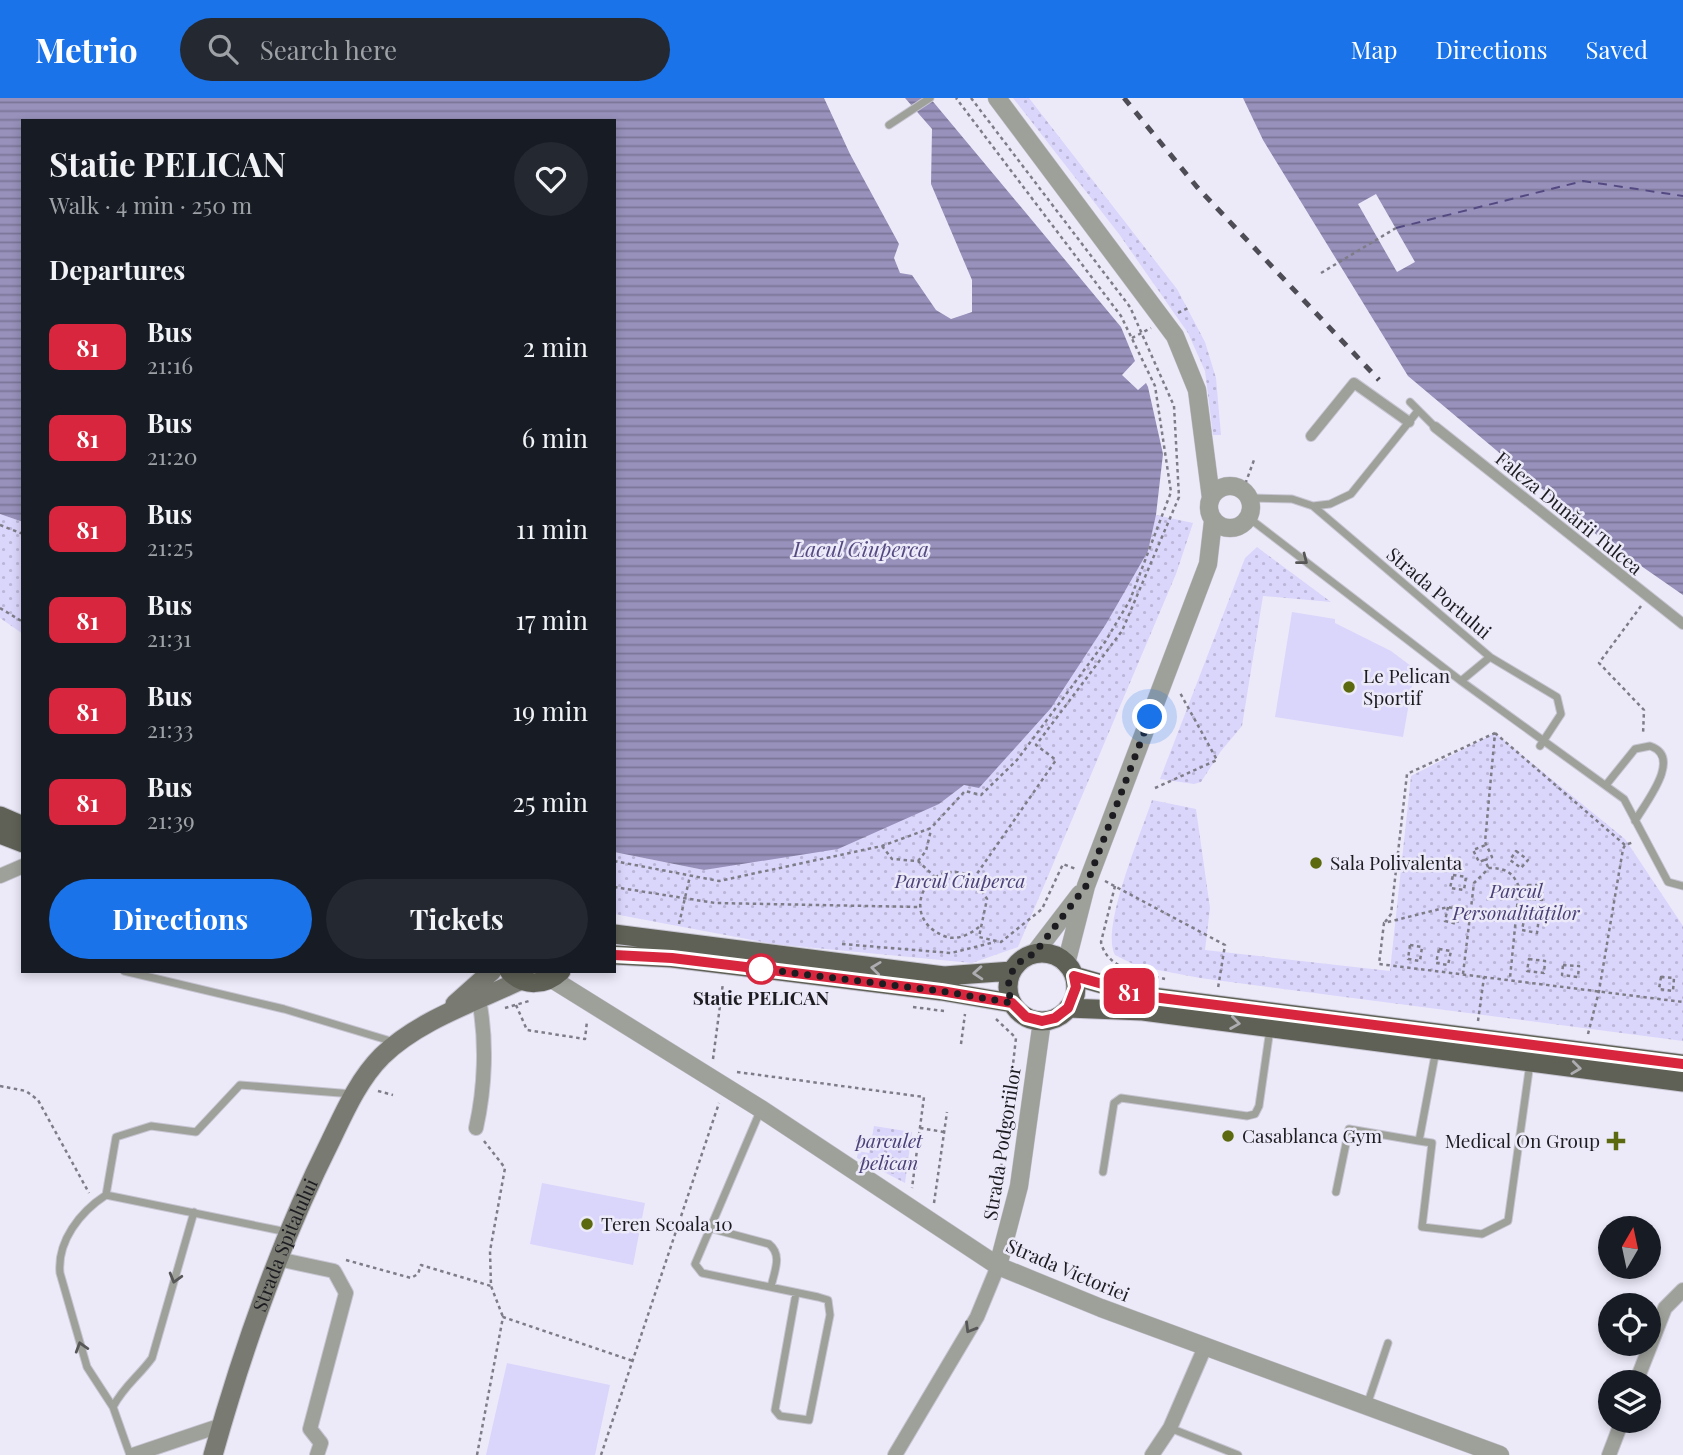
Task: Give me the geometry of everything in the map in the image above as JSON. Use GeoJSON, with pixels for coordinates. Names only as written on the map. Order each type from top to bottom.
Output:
{"type":"FeatureCollection","features":[{"type":"Feature","properties":{"kind":"main road"},"geometry":{"type":"LineString","coordinates":[[0,817],[21,825]]}},
{"type":"Feature","properties":{"kind":"main road"},"geometry":{"type":"LineString","coordinates":[[0,834],[21,842]]}},
{"type":"Feature","properties":{"kind":"main road"},"geometry":{"type":"LineString","coordinates":[[616,934],[675,944],[944,976],[1012,971]]}},
{"type":"Feature","properties":{"kind":"main road"},"geometry":{"type":"LineString","coordinates":[[1034,954],[1057,957],[1070,970],[1076,987],[1068,1008],[1055,1018],[1042,1021],[1026,1017],[1012,1003],[1008,987],[1012,971],[1025,957],[1034,954]]}},
{"type":"Feature","properties":{"kind":"main road"},"geometry":{"type":"LineString","coordinates":[[616,955],[699,962],[941,991],[1012,1003]]}},
{"type":"Feature","properties":{"kind":"main road"},"geometry":{"type":"LineString","coordinates":[[1070,970],[1145,996],[1683,1064]]}},
{"type":"Feature","properties":{"kind":"main road","name":"Strada Spitalului"},"geometry":{"type":"LineString","coordinates":[[213,1455],[288,1232],[355,1094],[370,1070],[398,1044],[442,1017],[490,973]]}},
{"type":"Feature","properties":{"kind":"main road"},"geometry":{"type":"LineString","coordinates":[[515,976],[537,983],[556,975]]}},
{"type":"Feature","properties":{"kind":"main road","name":"Strada Spitalului"},"geometry":{"type":"LineString","coordinates":[[442,1017],[481,1008],[515,976]]}},
{"type":"Feature","properties":{"kind":"main road"},"geometry":{"type":"LineString","coordinates":[[1068,1008],[1143,1011],[1683,1082]]}},
{"type":"Feature","properties":{"kind":"street"},"geometry":{"type":"LineString","coordinates":[[997,98],[1175,336],[1197,390],[1211,498],[1209,510],[1213,521],[1208,564],[1086,886],[1070,970]]}},
{"type":"Feature","properties":{"kind":"street"},"geometry":{"type":"LineString","coordinates":[[1311,436],[1354,383],[1409,422]]}},
{"type":"Feature","properties":{"kind":"street","name":"Faleza Dunării Tulcea"},"geometry":{"type":"LineString","coordinates":[[1435,427],[1683,624]]}},
{"type":"Feature","properties":{"kind":"street"},"geometry":{"type":"LineString","coordinates":[[1205,454],[1240,491],[1249,518],[1233,529],[1208,564]]}},
{"type":"Feature","properties":{"kind":"street"},"geometry":{"type":"LineString","coordinates":[[1211,498],[1240,491]]}},
{"type":"Feature","properties":{"kind":"street"},"geometry":{"type":"LineString","coordinates":[[1213,521],[1226,529],[1233,529]]}},
{"type":"Feature","properties":{"kind":"street"},"geometry":{"type":"LineString","coordinates":[[0,876],[21,867]]}},
{"type":"Feature","properties":{"kind":"street"},"geometry":{"type":"LineString","coordinates":[[1034,954],[1086,886]]}},
{"type":"Feature","properties":{"kind":"street","name":"Strada Victoriei"},"geometry":{"type":"LineString","coordinates":[[556,975],[998,1266],[1367,1406],[1463,1449],[1500,1455]]}},
{"type":"Feature","properties":{"kind":"street"},"geometry":{"type":"LineString","coordinates":[[476,1128],[482,1105],[481,1008]]}},
{"type":"Feature","properties":{"kind":"street","name":"Strada Podgoriilor"},"geometry":{"type":"LineString","coordinates":[[895,1455],[977,1317],[998,1266],[1019,1186],[1042,1021]]}},
{"type":"Feature","properties":{"kind":"street"},"geometry":{"type":"LineString","coordinates":[[278,1259],[334,1271],[346,1293],[310,1429],[321,1443],[317,1455]]}},
{"type":"Feature","properties":{"kind":"street"},"geometry":{"type":"LineString","coordinates":[[1641,1370],[1665,1308],[1683,1290]]}},
{"type":"Feature","properties":{"kind":"street"},"geometry":{"type":"LineString","coordinates":[[1152,1455],[1170,1428],[1206,1347]]}},
{"type":"Feature","properties":{"kind":"street"},"geometry":{"type":"LineString","coordinates":[[131,1455],[222,1425]]}},
{"type":"Feature","properties":{"kind":"street"},"geometry":{"type":"LineString","coordinates":[[1609,1455],[1617,1433]]}},
{"type":"Feature","properties":{"kind":"lane"},"geometry":{"type":"LineString","coordinates":[[889,125],[930,98]]}},
{"type":"Feature","properties":{"kind":"lane"},"geometry":{"type":"LineString","coordinates":[[1410,402],[1435,427]]}},
{"type":"Feature","properties":{"kind":"lane"},"geometry":{"type":"LineString","coordinates":[[1313,506],[1330,504],[1351,495],[1418,412]]}},
{"type":"Feature","properties":{"kind":"lane","name":"Strada Portului"},"geometry":{"type":"LineString","coordinates":[[1240,491],[1292,499],[1313,506],[1489,657],[1461,681]]}},
{"type":"Feature","properties":{"kind":"lane"},"geometry":{"type":"LineString","coordinates":[[1249,518],[1542,744],[1624,799],[1668,882],[1683,886]]}},
{"type":"Feature","properties":{"kind":"lane"},"geometry":{"type":"LineString","coordinates":[[1489,657],[1557,696],[1561,714],[1542,744]]}},
{"type":"Feature","properties":{"kind":"lane"},"geometry":{"type":"LineString","coordinates":[[1606,785],[1635,749],[1643,745],[1657,748],[1667,761],[1665,774],[1635,821]]}},
{"type":"Feature","properties":{"kind":"lane"},"geometry":{"type":"LineString","coordinates":[[132,973],[284,1009],[398,1044]]}},
{"type":"Feature","properties":{"kind":"lane"},"geometry":{"type":"LineString","coordinates":[[1102,1172],[1114,1103],[1121,1098],[1247,1116],[1255,1114],[1259,1106],[1270,1028]]}},
{"type":"Feature","properties":{"kind":"lane"},"geometry":{"type":"LineString","coordinates":[[1419,1141],[1436,1049]]}},
{"type":"Feature","properties":{"kind":"lane"},"geometry":{"type":"LineString","coordinates":[[1336,1192],[1349,1129],[1432,1143],[1422,1227],[1482,1234],[1508,1222],[1530,1063]]}},
{"type":"Feature","properties":{"kind":"lane"},"geometry":{"type":"LineString","coordinates":[[106,1195],[116,1136],[151,1126],[196,1132],[240,1085],[355,1094]]}},
{"type":"Feature","properties":{"kind":"lane"},"geometry":{"type":"LineString","coordinates":[[761,1109],[695,1264],[702,1273],[771,1287],[828,1300],[830,1306],[809,1420],[780,1416],[775,1410],[796,1293]]}},
{"type":"Feature","properties":{"kind":"lane"},"geometry":{"type":"LineString","coordinates":[[131,1455],[113,1407],[87,1367],[60,1273],[58,1258],[67,1235],[95,1202],[106,1195],[288,1232]]}},
{"type":"Feature","properties":{"kind":"lane"},"geometry":{"type":"LineString","coordinates":[[113,1407],[122,1389],[139,1376],[152,1358],[194,1212]]}},
{"type":"Feature","properties":{"kind":"lane"},"geometry":{"type":"LineString","coordinates":[[709,1228],[769,1244],[775,1249],[777,1259],[771,1287]]}},
{"type":"Feature","properties":{"kind":"lane"},"geometry":{"type":"LineString","coordinates":[[1367,1406],[1388,1343]]}},
{"type":"Feature","properties":{"kind":"lane"},"geometry":{"type":"LineString","coordinates":[[1170,1428],[1238,1455]]}},
{"type":"Feature","properties":{"kind":"path"},"geometry":{"type":"LineString","coordinates":[[616,861],[719,881],[882,846],[931,828],[965,791],[981,795],[1017,760],[1105,642],[1130,600],[1171,492],[1156,386],[1121,316],[956,98]]}},
{"type":"Feature","properties":{"kind":"path"},"geometry":{"type":"LineString","coordinates":[[971,98],[1130,307],[1174,406],[1179,497],[1122,631],[1036,745],[1056,760],[974,878]]}},
{"type":"Feature","properties":{"kind":"path"},"geometry":{"type":"LineString","coordinates":[[1321,273],[1396,228]]}},
{"type":"Feature","properties":{"kind":"path"},"geometry":{"type":"LineString","coordinates":[[1240,491],[1254,460]]}},
{"type":"Feature","properties":{"kind":"path"},"geometry":{"type":"LineString","coordinates":[[0,526],[21,533]]}},
{"type":"Feature","properties":{"kind":"path"},"geometry":{"type":"LineString","coordinates":[[1643,745],[1644,710],[1599,663],[1647,598]]}},
{"type":"Feature","properties":{"kind":"path"},"geometry":{"type":"LineString","coordinates":[[0,608],[21,621]]}},
{"type":"Feature","properties":{"kind":"path"},"geometry":{"type":"LineString","coordinates":[[1155,788],[1217,760],[1168,669]]}},
{"type":"Feature","properties":{"kind":"path"},"geometry":{"type":"LineString","coordinates":[[1495,733],[1625,845]]}},
{"type":"Feature","properties":{"kind":"path"},"geometry":{"type":"LineString","coordinates":[[1486,845],[1474,850],[1479,862],[1492,857],[1486,845],[1495,733]]}},
{"type":"Feature","properties":{"kind":"path"},"geometry":{"type":"LineString","coordinates":[[1495,733],[1407,774],[1391,914],[1384,923],[1379,964],[1683,1002]]}},
{"type":"Feature","properties":{"kind":"path"},"geometry":{"type":"LineString","coordinates":[[918,861],[926,851],[931,828]]}},
{"type":"Feature","properties":{"kind":"path"},"geometry":{"type":"LineString","coordinates":[[1625,845],[1633,843]]}},
{"type":"Feature","properties":{"kind":"path"},"geometry":{"type":"LineString","coordinates":[[1588,1035],[1599,991],[1625,845]]}},
{"type":"Feature","properties":{"kind":"path"},"geometry":{"type":"LineString","coordinates":[[882,846],[891,859],[918,861],[935,877]]}},
{"type":"Feature","properties":{"kind":"path"},"geometry":{"type":"LineString","coordinates":[[1516,851],[1528,860],[1521,868],[1516,864],[1510,860],[1516,851]]}},
{"type":"Feature","properties":{"kind":"path"},"geometry":{"type":"LineString","coordinates":[[1485,860],[1489,868]]}},
{"type":"Feature","properties":{"kind":"path"},"geometry":{"type":"LineString","coordinates":[[1510,872],[1516,864]]}},
{"type":"Feature","properties":{"kind":"path"},"geometry":{"type":"LineString","coordinates":[[1489,868],[1510,872],[1519,887],[1510,979]]}},
{"type":"Feature","properties":{"kind":"path"},"geometry":{"type":"LineString","coordinates":[[1463,974],[1474,883],[1489,868]]}},
{"type":"Feature","properties":{"kind":"path"},"geometry":{"type":"LineString","coordinates":[[951,871],[974,878],[984,890],[987,905],[985,916],[973,932],[949,938],[933,932],[926,925],[920,907],[923,889],[935,877],[951,871]]}},
{"type":"Feature","properties":{"kind":"path"},"geometry":{"type":"LineString","coordinates":[[1453,874],[1466,877],[1465,881],[1464,890],[1450,888],[1453,874]]}},
{"type":"Feature","properties":{"kind":"path"},"geometry":{"type":"LineString","coordinates":[[675,944],[690,876]]}},
{"type":"Feature","properties":{"kind":"path"},"geometry":{"type":"LineString","coordinates":[[1465,881],[1474,883]]}},
{"type":"Feature","properties":{"kind":"path"},"geometry":{"type":"LineString","coordinates":[[1519,897],[1542,900],[1542,886],[1528,885],[1528,897]]}},
{"type":"Feature","properties":{"kind":"path"},"geometry":{"type":"LineString","coordinates":[[1115,886],[1101,942],[1107,957],[1119,966],[1168,980]]}},
{"type":"Feature","properties":{"kind":"path"},"geometry":{"type":"LineString","coordinates":[[616,887],[715,903],[920,907]]}},
{"type":"Feature","properties":{"kind":"path"},"geometry":{"type":"LineString","coordinates":[[1384,923],[1448,908],[1460,910],[1457,924],[1446,922],[1448,908]]}},
{"type":"Feature","properties":{"kind":"path"},"geometry":{"type":"LineString","coordinates":[[1525,915],[1539,917],[1537,933],[1522,930],[1523,925],[1525,915]]}},
{"type":"Feature","properties":{"kind":"path"},"geometry":{"type":"LineString","coordinates":[[1458,916],[1470,918]]}},
{"type":"Feature","properties":{"kind":"path"},"geometry":{"type":"LineString","coordinates":[[1516,925],[1523,925]]}},
{"type":"Feature","properties":{"kind":"path"},"geometry":{"type":"LineString","coordinates":[[841,944],[951,953],[999,942]]}},
{"type":"Feature","properties":{"kind":"path"},"geometry":{"type":"LineString","coordinates":[[1215,1005],[1225,945]]}},
{"type":"Feature","properties":{"kind":"path"},"geometry":{"type":"LineString","coordinates":[[1410,945],[1422,947],[1420,961],[1415,960],[1408,959],[1410,945]]}},
{"type":"Feature","properties":{"kind":"path"},"geometry":{"type":"LineString","coordinates":[[1439,949],[1451,951],[1448,965],[1443,964],[1436,963],[1439,949]]}},
{"type":"Feature","properties":{"kind":"path"},"geometry":{"type":"LineString","coordinates":[[1529,959],[1545,961],[1544,973],[1535,972],[1527,971],[1529,959]]}},
{"type":"Feature","properties":{"kind":"path"},"geometry":{"type":"LineString","coordinates":[[1413,967],[1415,960]]}},
{"type":"Feature","properties":{"kind":"path"},"geometry":{"type":"LineString","coordinates":[[1441,972],[1443,964]]}},
{"type":"Feature","properties":{"kind":"path"},"geometry":{"type":"LineString","coordinates":[[1563,965],[1579,966],[1578,977],[1570,976],[1562,975],[1563,965]]}},
{"type":"Feature","properties":{"kind":"path"},"geometry":{"type":"LineString","coordinates":[[1534,982],[1535,972]]}},
{"type":"Feature","properties":{"kind":"path"},"geometry":{"type":"LineString","coordinates":[[1478,1021],[1484,976]]}},
{"type":"Feature","properties":{"kind":"path"},"geometry":{"type":"LineString","coordinates":[[1569,986],[1570,976]]}},
{"type":"Feature","properties":{"kind":"path"},"geometry":{"type":"LineString","coordinates":[[1661,976],[1674,978],[1673,991],[1666,990],[1659,989],[1661,976]]}},
{"type":"Feature","properties":{"kind":"path"},"geometry":{"type":"LineString","coordinates":[[712,1066],[723,982],[735,984]]}},
{"type":"Feature","properties":{"kind":"path"},"geometry":{"type":"LineString","coordinates":[[1665,1000],[1666,990]]}},
{"type":"Feature","properties":{"kind":"path"},"geometry":{"type":"LineString","coordinates":[[481,1008],[516,1005],[538,998]]}},
{"type":"Feature","properties":{"kind":"path"},"geometry":{"type":"LineString","coordinates":[[516,1005],[527,1030],[585,1039],[587,1014],[595,1020]]}},
{"type":"Feature","properties":{"kind":"path"},"geometry":{"type":"LineString","coordinates":[[910,1007],[951,1012]]}},
{"type":"Feature","properties":{"kind":"path"},"geometry":{"type":"LineString","coordinates":[[961,1044],[965,1014],[975,1015]]}},
{"type":"Feature","properties":{"kind":"path"},"geometry":{"type":"LineString","coordinates":[[995,1018],[1016,1038],[997,1201]]}},
{"type":"Feature","properties":{"kind":"path"},"geometry":{"type":"LineString","coordinates":[[713,1057],[724,1065]]}},
{"type":"Feature","properties":{"kind":"path"},"geometry":{"type":"LineString","coordinates":[[735,1072],[924,1097],[910,1196]]}},
{"type":"Feature","properties":{"kind":"path"},"geometry":{"type":"LineString","coordinates":[[0,1086],[26,1091],[38,1100],[95,1202]]}},
{"type":"Feature","properties":{"kind":"path"},"geometry":{"type":"LineString","coordinates":[[375,1088],[393,1095]]}},
{"type":"Feature","properties":{"kind":"path"},"geometry":{"type":"LineString","coordinates":[[601,1455],[720,1099]]}},
{"type":"Feature","properties":{"kind":"path"},"geometry":{"type":"LineString","coordinates":[[933,1210],[947,1112]]}},
{"type":"Feature","properties":{"kind":"path"},"geometry":{"type":"LineString","coordinates":[[476,1128],[505,1168],[491,1251],[491,1286],[503,1317],[477,1455]]}},
{"type":"Feature","properties":{"kind":"path"},"geometry":{"type":"LineString","coordinates":[[920,1128],[944,1132]]}},
{"type":"Feature","properties":{"kind":"path"},"geometry":{"type":"LineString","coordinates":[[334,1271],[341,1259],[411,1278],[418,1274],[421,1265],[491,1286]]}},
{"type":"Feature","properties":{"kind":"path"},"geometry":{"type":"LineString","coordinates":[[503,1317],[633,1361]]}},
{"type":"Feature","properties":{"kind":"green space"},"geometry":{"type":"Polygon","coordinates":[[[1013,98],[1029,98],[1177,289],[1205,342],[1216,378],[1221,435],[1213,435],[1205,371],[1188,333],[1119,234],[1013,98]]]}},
{"type":"Feature","properties":{"kind":"green space"},"geometry":{"type":"Polygon","coordinates":[[[0,514],[21,521],[21,633],[0,618],[0,514]]]}},
{"type":"Feature","properties":{"kind":"green space","name":"Parcul Ciuperca"},"geometry":{"type":"Polygon","coordinates":[[[1156,515],[1193,523],[1176,574],[1018,947],[972,963],[774,944],[616,914],[616,852],[704,870],[939,804],[964,785],[1148,551],[1156,515]]]}},
{"type":"Feature","properties":{"kind":"green space"},"geometry":{"type":"Polygon","coordinates":[[[1257,547],[1331,602],[1263,596],[1242,726],[1221,751],[1201,782],[1194,784],[1160,779],[1245,558],[1257,547]]]}},
{"type":"Feature","properties":{"kind":"green space"},"geometry":{"type":"Polygon","coordinates":[[[1292,612],[1335,619],[1335,623],[1391,651],[1415,669],[1403,737],[1275,717],[1292,612]]]}},
{"type":"Feature","properties":{"kind":"green space","name":"Parcul Personalităților"},"geometry":{"type":"Polygon","coordinates":[[[1495,733],[1625,839],[1683,926],[1683,1041],[1200,978],[1137,966],[1115,955],[1112,942],[1117,903],[1152,800],[1196,809],[1210,908],[1205,950],[1390,971],[1411,776],[1495,733]]]}},
{"type":"Feature","properties":{"kind":"green space","name":"parculet pelican"},"geometry":{"type":"Polygon","coordinates":[[[874,1126],[912,1132],[905,1183],[857,1158],[858,1151],[869,1153],[874,1126]]]}},
{"type":"Feature","properties":{"kind":"green space","name":"Teren Scoala 10"},"geometry":{"type":"Polygon","coordinates":[[[542,1183],[645,1203],[633,1265],[530,1244],[542,1183]]]}},
{"type":"Feature","properties":{"kind":"green space"},"geometry":{"type":"Polygon","coordinates":[[[507,1363],[610,1385],[595,1455],[486,1455],[507,1363]]]}},
{"type":"Feature","properties":{"kind":"water","name":"Lacul Ciuperca"},"geometry":{"type":"Polygon","coordinates":[[[0,98],[824,98],[850,154],[899,244],[894,258],[900,273],[912,275],[936,310],[951,319],[972,312],[972,280],[931,184],[932,129],[905,98],[930,98],[1121,327],[1135,361],[1122,375],[1138,390],[1146,383],[1163,454],[1156,515],[1148,551],[1106,624],[1051,708],[979,788],[964,785],[939,804],[838,849],[704,870],[616,852],[616,119],[21,119],[21,521],[0,514],[0,98]]]}},
{"type":"Feature","properties":{"kind":"water"},"geometry":{"type":"Polygon","coordinates":[[[1243,98],[1683,98],[1683,595],[1598,536],[1408,376],[1263,140],[1243,98]]]}},
{"type":"Feature","properties":{"kind":"pier"},"geometry":{"type":"Polygon","coordinates":[[[1376,194],[1415,262],[1397,272],[1358,204],[1376,194]]]}},
{"type":"Feature","properties":{"kind":"ferry route"},"geometry":{"type":"LineString","coordinates":[[1396,228],[1583,181],[1683,196]]}},
{"type":"Feature","properties":{"kind":"railway"},"geometry":{"type":"LineString","coordinates":[[1124,98],[1197,187],[1379,380]]}},
{"type":"Feature","properties":{"kind":"bus line","name":"81"},"geometry":{"type":"LineString","coordinates":[[616,955],[672,958],[941,991],[1012,1003],[1026,1017],[1042,1021],[1055,1018],[1068,1008],[1074,998],[1074,976],[1145,996],[1683,1064]]}},
{"type":"Feature","properties":{"kind":"place","name":"Le Pelican Sportif"},"geometry":{"type":"Point","coordinates":[1349,687]}},
{"type":"Feature","properties":{"kind":"place","name":"Sala Polivalenta"},"geometry":{"type":"Point","coordinates":[1316,863]}},
{"type":"Feature","properties":{"kind":"place","name":"Statie PELICAN"},"geometry":{"type":"Point","coordinates":[761,969]}},
{"type":"Feature","properties":{"kind":"place","name":"Casablanca Gym"},"geometry":{"type":"Point","coordinates":[1228,1136]}},
{"type":"Feature","properties":{"kind":"place","name":"Medical On Group"},"geometry":{"type":"Point","coordinates":[1616,1141]}},
{"type":"Feature","properties":{"kind":"place","name":"Teren Scoala 10"},"geometry":{"type":"Point","coordinates":[587,1224]}},
{"type":"Feature","properties":{"kind":"route"},"geometry":{"type":"LineString","coordinates":[[761,969],[753,968],[941,991],[1012,1003],[1009,979],[1017,963],[1034,954],[1086,886],[1150,717]]}}]}
